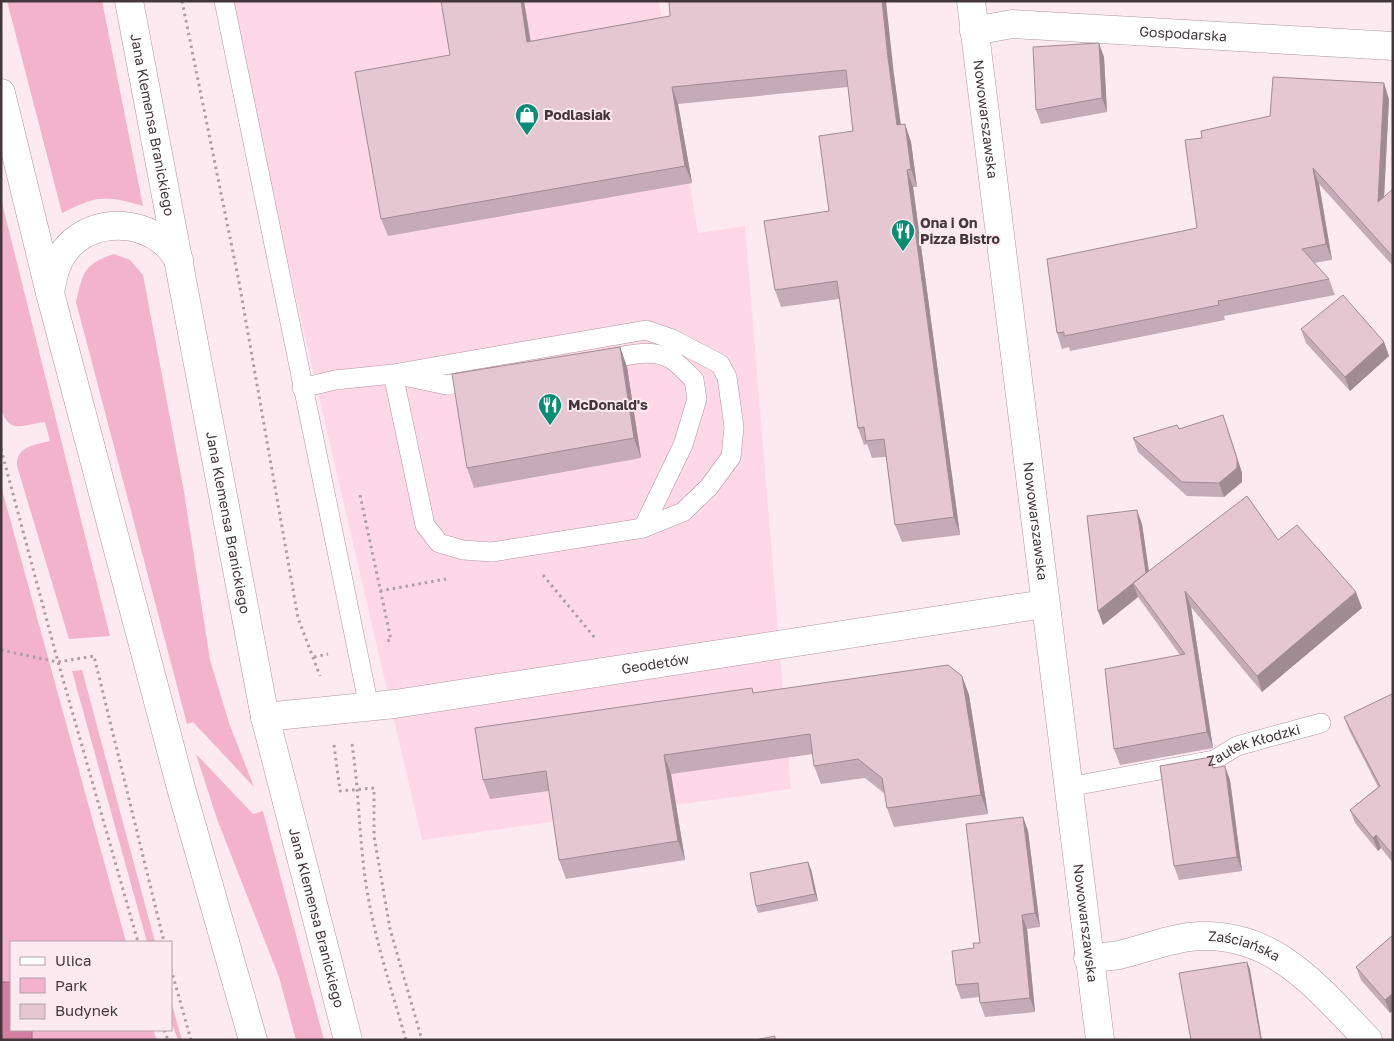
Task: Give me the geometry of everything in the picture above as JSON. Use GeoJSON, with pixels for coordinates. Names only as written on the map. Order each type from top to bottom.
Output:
{"type":"FeatureCollection","features":[{"type":"Feature","properties":{"kind":"street","name":"Jana Klemensa Branickiego"},"geometry":{"type":"LineString","coordinates":[[129,1],[265,717],[348,1040]]}},
{"type":"Feature","properties":{"kind":"street","name":"Nowowarszawska"},"geometry":{"type":"LineString","coordinates":[[970,1],[998,214],[1088,958],[1100,1040]]}},
{"type":"Feature","properties":{"kind":"street","name":"Gospodarska"},"geometry":{"type":"LineString","coordinates":[[974,31],[1012,24],[1393,46]]}},
{"type":"Feature","properties":{"kind":"street"},"geometry":{"type":"LineString","coordinates":[[1,93],[50,293],[181,788],[253,1040]]}},
{"type":"Feature","properties":{"kind":"street"},"geometry":{"type":"LineString","coordinates":[[50,293],[54,271],[65,251],[82,236],[102,227],[124,225],[146,231],[165,242],[179,260]]}},
{"type":"Feature","properties":{"kind":"street","name":"Geodetów"},"geometry":{"type":"LineString","coordinates":[[265,717],[358,708],[1044,604]]}},
{"type":"Feature","properties":{"kind":"street","name":"Zaściańska"},"geometry":{"type":"LineString","coordinates":[[1088,958],[1116,956],[1187,938],[1222,936],[1258,945],[1283,959],[1310,982],[1368,1040]]}},
{"type":"Feature","properties":{"kind":"lane"},"geometry":{"type":"LineString","coordinates":[[224,1],[282,277],[358,708]]}},
{"type":"Feature","properties":{"kind":"lane"},"geometry":{"type":"LineString","coordinates":[[302,388],[335,380],[393,374],[646,330],[672,339],[720,364],[727,377],[734,427],[731,457],[710,487],[683,512],[643,528],[492,552],[463,550],[439,543],[425,525],[393,374]]}},
{"type":"Feature","properties":{"kind":"lane"},"geometry":{"type":"LineString","coordinates":[[580,364],[646,353],[658,353],[672,360],[694,380],[697,399],[683,444],[643,528]]}},
{"type":"Feature","properties":{"kind":"lane"},"geometry":{"type":"LineString","coordinates":[[393,374],[446,385],[494,377]]}},
{"type":"Feature","properties":{"kind":"lane","name":"Zaułek Kłodzki"},"geometry":{"type":"LineString","coordinates":[[1068,787],[1214,760],[1237,746],[1321,723]]}},
{"type":"Feature","properties":{"kind":"path"},"geometry":{"type":"LineString","coordinates":[[182,1],[239,282],[298,618],[314,657]]}},
{"type":"Feature","properties":{"kind":"path"},"geometry":{"type":"LineString","coordinates":[[1,449],[58,662],[138,941]]}},
{"type":"Feature","properties":{"kind":"path"},"geometry":{"type":"LineString","coordinates":[[537,568],[600,644]]}},
{"type":"Feature","properties":{"kind":"path"},"geometry":{"type":"LineString","coordinates":[[380,591],[454,577]]}},
{"type":"Feature","properties":{"kind":"path"},"geometry":{"type":"LineString","coordinates":[[1,650],[58,662],[94,656],[164,941]]}},
{"type":"Feature","properties":{"kind":"path"},"geometry":{"type":"LineString","coordinates":[[358,708],[358,789],[367,891],[375,932],[406,1040]]}},
{"type":"Feature","properties":{"kind":"path"},"geometry":{"type":"LineString","coordinates":[[338,778],[340,791],[374,788],[374,836],[390,929],[422,1040]]}},
{"type":"Feature","properties":{"kind":"path"},"geometry":{"type":"LineString","coordinates":[[172,973],[191,1040]]}},
{"type":"Feature","properties":{"kind":"shaded area"},"geometry":{"type":"Polygon","coordinates":[[[227,1],[659,1],[698,233],[745,226],[791,789],[422,840],[227,1]]]}},
{"type":"Feature","properties":{"kind":"shaded area"},"geometry":{"type":"Polygon","coordinates":[[[1,982],[10,982],[10,1031],[32,1031],[32,1040],[1,1040],[1,982]]]}},
{"type":"Feature","properties":{"kind":"green space"},"geometry":{"type":"Polygon","coordinates":[[[7,1],[102,1],[143,206],[119,200],[102,199],[93,200],[62,213],[7,1]]]}},
{"type":"Feature","properties":{"kind":"green space"},"geometry":{"type":"Polygon","coordinates":[[[1,199],[110,636],[69,639],[17,466],[18,459],[23,450],[33,445],[50,441],[45,422],[24,426],[13,425],[4,417],[1,408],[1,199]]]}},
{"type":"Feature","properties":{"kind":"green space"},"geometry":{"type":"Polygon","coordinates":[[[114,254],[130,260],[143,275],[184,492],[210,660],[229,723],[254,787],[193,722],[187,724],[76,302],[86,270],[96,262],[114,254]]]}},
{"type":"Feature","properties":{"kind":"green space"},"geometry":{"type":"Polygon","coordinates":[[[1,486],[126,941],[10,941],[10,1031],[153,1031],[157,1040],[1,1040],[1,486]]]}},
{"type":"Feature","properties":{"kind":"green space"},"geometry":{"type":"Polygon","coordinates":[[[82,670],[155,941],[147,941],[72,671],[82,670]]]}},
{"type":"Feature","properties":{"kind":"green space"},"geometry":{"type":"Polygon","coordinates":[[[196,754],[253,814],[263,811],[324,1040],[296,1040],[279,977],[217,819],[196,754]]]}},
{"type":"Feature","properties":{"kind":"green space"},"geometry":{"type":"Polygon","coordinates":[[[172,1005],[182,1040],[178,1040],[172,1024],[172,1005]]]}},
{"type":"Feature","properties":{"kind":"building"},"geometry":{"type":"Polygon","coordinates":[[[441,1],[521,1],[527,42],[670,16],[669,1],[882,1],[897,125],[905,124],[911,169],[907,170],[954,517],[895,525],[884,439],[866,441],[864,427],[858,428],[837,281],[775,290],[764,221],[829,211],[819,136],[853,131],[846,70],[672,87],[685,166],[381,219],[355,72],[450,55],[441,1]]]}},
{"type":"Feature","properties":{"kind":"building"},"geometry":{"type":"Polygon","coordinates":[[[1099,43],[1102,98],[1036,110],[1033,47],[1099,43]]]}},
{"type":"Feature","properties":{"kind":"building"},"geometry":{"type":"Polygon","coordinates":[[[1273,77],[1384,83],[1378,202],[1393,189],[1393,257],[1313,168],[1326,244],[1302,249],[1329,279],[1218,301],[1219,305],[1064,336],[1064,332],[1057,333],[1047,259],[1197,228],[1185,140],[1202,138],[1201,131],[1270,116],[1273,77]]]}},
{"type":"Feature","properties":{"kind":"building"},"geometry":{"type":"Polygon","coordinates":[[[1343,295],[1384,342],[1345,377],[1301,329],[1343,295]]]}},
{"type":"Feature","properties":{"kind":"building","name":"McDonald's"},"geometry":{"type":"Polygon","coordinates":[[[620,347],[634,438],[467,468],[452,374],[620,347]]]}},
{"type":"Feature","properties":{"kind":"building"},"geometry":{"type":"Polygon","coordinates":[[[1223,415],[1237,459],[1237,468],[1219,483],[1182,482],[1133,438],[1177,425],[1179,429],[1223,415]]]}},
{"type":"Feature","properties":{"kind":"building"},"geometry":{"type":"Polygon","coordinates":[[[1247,496],[1278,540],[1297,525],[1356,592],[1257,676],[1185,591],[1207,732],[1114,749],[1105,669],[1185,654],[1133,583],[1247,496]]]}},
{"type":"Feature","properties":{"kind":"building"},"geometry":{"type":"Polygon","coordinates":[[[1137,510],[1146,573],[1098,611],[1087,516],[1137,510]]]}},
{"type":"Feature","properties":{"kind":"building"},"geometry":{"type":"Polygon","coordinates":[[[948,665],[962,676],[981,795],[887,808],[882,778],[858,759],[814,766],[810,734],[664,755],[678,841],[559,860],[546,771],[483,780],[475,728],[752,688],[753,693],[948,665]]]}},
{"type":"Feature","properties":{"kind":"building"},"geometry":{"type":"Polygon","coordinates":[[[1392,694],[1393,855],[1376,835],[1373,838],[1350,810],[1380,786],[1344,717],[1392,694]]]}},
{"type":"Feature","properties":{"kind":"building"},"geometry":{"type":"Polygon","coordinates":[[[1211,757],[1213,768],[1225,766],[1237,857],[1174,866],[1160,766],[1211,757]]]}},
{"type":"Feature","properties":{"kind":"building"},"geometry":{"type":"Polygon","coordinates":[[[1023,817],[1035,913],[1022,915],[1030,998],[980,1003],[978,983],[956,985],[952,951],[974,948],[973,943],[980,943],[966,824],[1023,817]]]}},
{"type":"Feature","properties":{"kind":"building"},"geometry":{"type":"Polygon","coordinates":[[[808,862],[815,894],[756,906],[750,873],[808,862]]]}},
{"type":"Feature","properties":{"kind":"building"},"geometry":{"type":"Polygon","coordinates":[[[1393,935],[1393,993],[1385,1000],[1356,967],[1393,935]]]}},
{"type":"Feature","properties":{"kind":"building"},"geometry":{"type":"Polygon","coordinates":[[[1247,962],[1261,1040],[1191,1040],[1179,973],[1247,962]]]}},
{"type":"Feature","properties":{"kind":"building"},"geometry":{"type":"Polygon","coordinates":[[[775,1036],[775,1040],[755,1040],[775,1036]]]}},
{"type":"Feature","properties":{"kind":"place","name":"Podlasiak"},"geometry":{"type":"Point","coordinates":[527,136]}},
{"type":"Feature","properties":{"kind":"place","name":"Ona i On Pizza Bistro"},"geometry":{"type":"Point","coordinates":[903,252]}},
{"type":"Feature","properties":{"kind":"place","name":"McDonald's"},"geometry":{"type":"Point","coordinates":[550,426]}}]}
